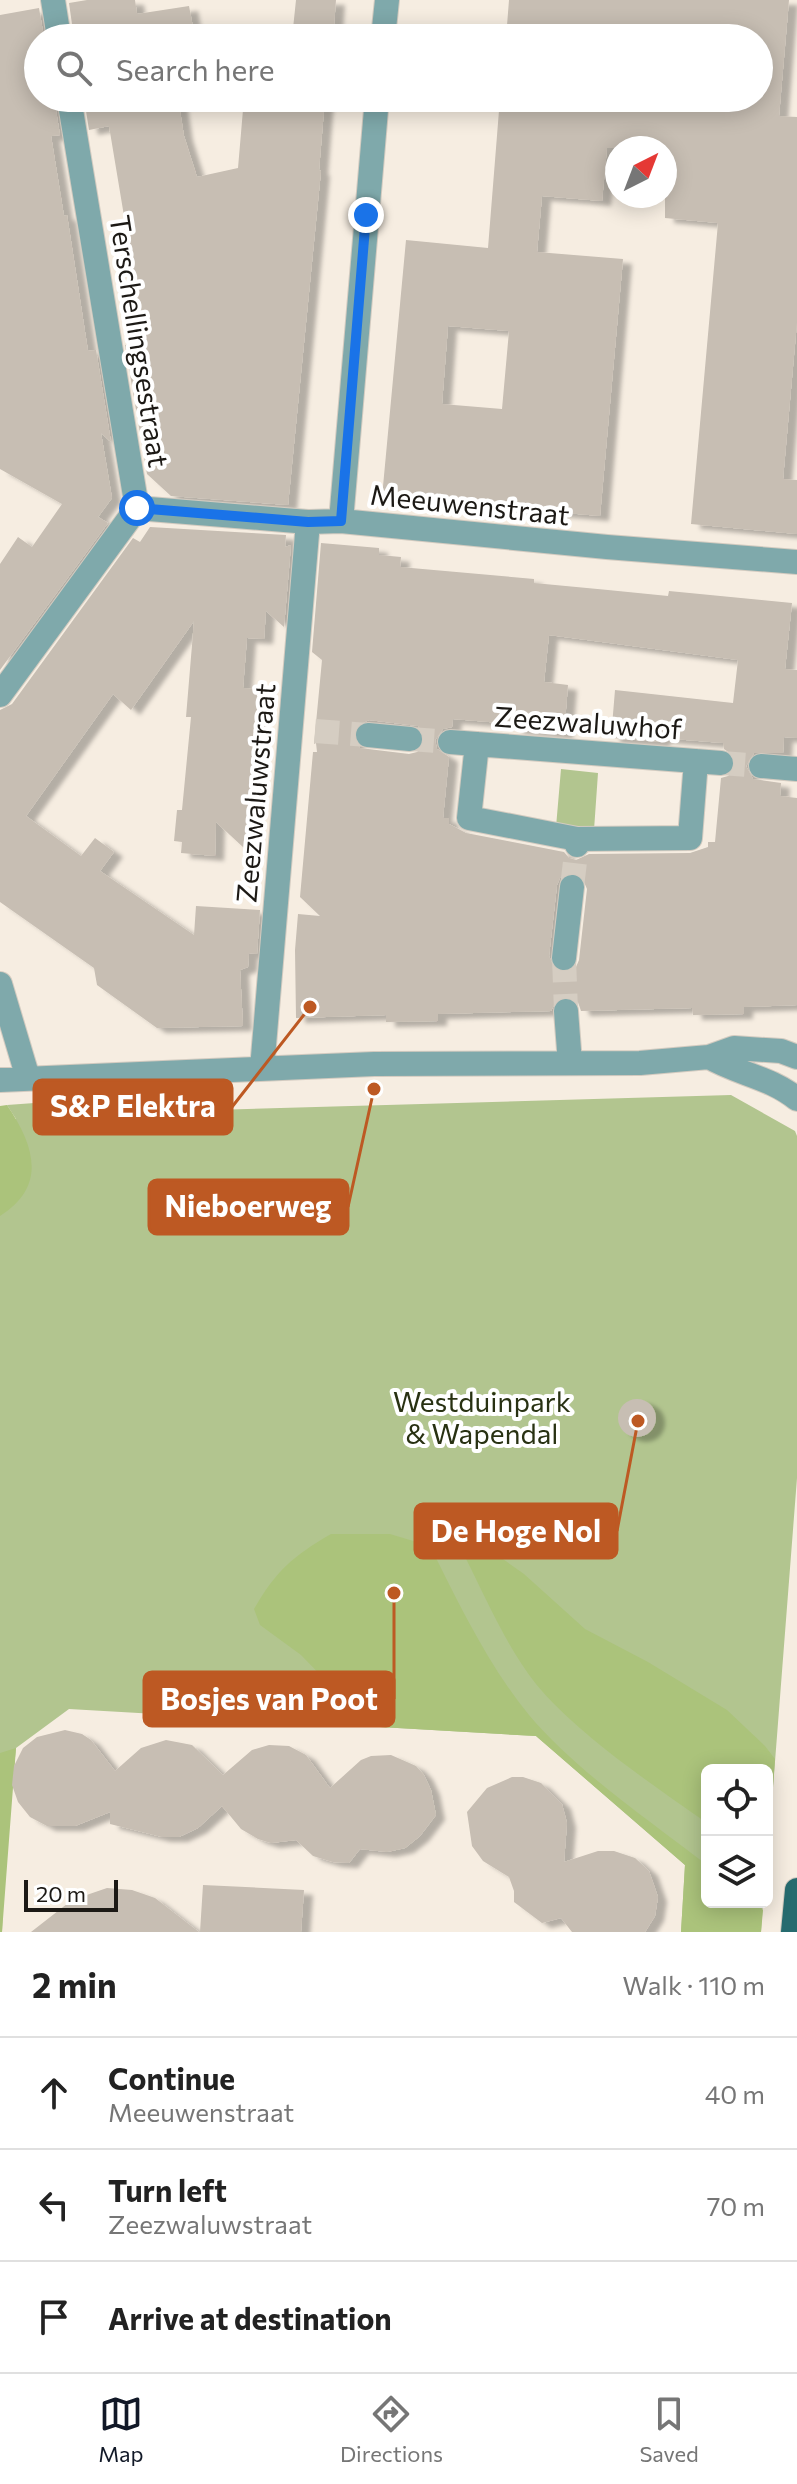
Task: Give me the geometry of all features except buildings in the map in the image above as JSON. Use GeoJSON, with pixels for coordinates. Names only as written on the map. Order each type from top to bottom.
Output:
{"type":"FeatureCollection","features":[{"type":"Feature","properties":{"kind":"main road"},"geometry":{"type":"LineString","coordinates":[[793,1932],[797,1890]]}},
{"type":"Feature","properties":{"kind":"street"},"geometry":{"type":"LineString","coordinates":[[53,0],[57,24]]}},
{"type":"Feature","properties":{"kind":"street"},"geometry":{"type":"LineString","coordinates":[[384,24],[387,0]]}},
{"type":"Feature","properties":{"kind":"street","name":"Terschellingsestraat"},"geometry":{"type":"LineString","coordinates":[[0,695],[137,508],[71,112]]}},
{"type":"Feature","properties":{"kind":"street"},"geometry":{"type":"LineString","coordinates":[[341,521],[376,112]]}},
{"type":"Feature","properties":{"kind":"street","name":"Meeuwenstraat"},"geometry":{"type":"LineString","coordinates":[[137,508],[308,522],[341,521],[797,562]]}},
{"type":"Feature","properties":{"kind":"street","name":"Zeezwaluwstraat"},"geometry":{"type":"LineString","coordinates":[[262,1069],[303,730],[308,522]]}},
{"type":"Feature","properties":{"kind":"street"},"geometry":{"type":"LineString","coordinates":[[368,735],[410,739]]}},
{"type":"Feature","properties":{"kind":"street","name":"Zeezwaluwhof"},"geometry":{"type":"LineString","coordinates":[[450,742],[477,744],[708,762],[690,838],[577,842],[469,818],[477,744]]}},
{"type":"Feature","properties":{"kind":"street"},"geometry":{"type":"LineString","coordinates":[[761,766],[797,769]]}},
{"type":"Feature","properties":{"kind":"street"},"geometry":{"type":"LineString","coordinates":[[564,958],[572,887]]}},
{"type":"Feature","properties":{"kind":"street"},"geometry":{"type":"LineString","coordinates":[[0,984],[28,1078]]}},
{"type":"Feature","properties":{"kind":"street"},"geometry":{"type":"LineString","coordinates":[[566,1011],[570,1063]]}},
{"type":"Feature","properties":{"kind":"street"},"geometry":{"type":"LineString","coordinates":[[0,1080],[374,1064],[640,1063],[709,1057],[734,1048],[781,1051],[797,1057]]}},
{"type":"Feature","properties":{"kind":"street"},"geometry":{"type":"LineString","coordinates":[[709,1057],[725,1067],[763,1077],[797,1099]]}},
{"type":"Feature","properties":{"kind":"green space"},"geometry":{"type":"Polygon","coordinates":[[[561,769],[598,773],[594,830],[556,827],[561,769]]]}},
{"type":"Feature","properties":{"kind":"green space","name":"Westduinpark & Wapendal"},"geometry":{"type":"Polygon","coordinates":[[[731,1095],[795,1131],[797,1478],[773,1788],[773,1764],[701,1764],[701,1908],[763,1908],[761,1932],[681,1932],[685,1865],[536,1736],[69,1709],[16,1748],[0,1932],[0,1120],[16,1119],[7,1105],[62,1101],[112,1113],[731,1095]]]}},
{"type":"Feature","properties":{"kind":"green space"},"geometry":{"type":"Polygon","coordinates":[[[7,1105],[24,1135],[32,1164],[25,1192],[0,1216],[0,1106],[7,1105]]]}},
{"type":"Feature","properties":{"kind":"green space"},"geometry":{"type":"Polygon","coordinates":[[[331,1534],[390,1534],[430,1546],[487,1655],[529,1715],[568,1756],[701,1860],[701,1908],[761,1908],[761,1932],[681,1932],[685,1865],[536,1736],[346,1725],[339,1694],[301,1655],[260,1625],[254,1609],[270,1584],[306,1550],[331,1534]]]}},
{"type":"Feature","properties":{"kind":"green space"},"geometry":{"type":"Polygon","coordinates":[[[493,1552],[524,1574],[585,1629],[648,1662],[727,1710],[775,1759],[773,1786],[773,1764],[701,1764],[701,1819],[617,1758],[572,1721],[536,1684],[515,1654],[464,1555],[493,1552]]]}},
{"type":"Feature","properties":{"kind":"green space"},"geometry":{"type":"Polygon","coordinates":[[[16,1748],[2,1932],[0,1932],[0,1753],[16,1748]]]}},
{"type":"Feature","properties":{"kind":"tunnel"},"geometry":{"type":"LineString","coordinates":[[315,731],[368,735]]}},
{"type":"Feature","properties":{"kind":"tunnel"},"geometry":{"type":"LineString","coordinates":[[410,739],[450,742]]}},
{"type":"Feature","properties":{"kind":"tunnel"},"geometry":{"type":"LineString","coordinates":[[721,763],[761,766]]}},
{"type":"Feature","properties":{"kind":"tunnel"},"geometry":{"type":"LineString","coordinates":[[572,887],[577,845]]}},
{"type":"Feature","properties":{"kind":"tunnel"},"geometry":{"type":"LineString","coordinates":[[564,958],[566,1011]]}},
{"type":"Feature","properties":{"kind":"place","name":"S&P Elektra"},"geometry":{"type":"Point","coordinates":[310,1007]}},
{"type":"Feature","properties":{"kind":"place","name":"Nieboerweg"},"geometry":{"type":"Point","coordinates":[374,1089]}},
{"type":"Feature","properties":{"kind":"place","name":"De Hoge Nol"},"geometry":{"type":"Point","coordinates":[638,1421]}},
{"type":"Feature","properties":{"kind":"place","name":"Bosjes van Poot"},"geometry":{"type":"Point","coordinates":[394,1593]}},
{"type":"Feature","properties":{"kind":"route"},"geometry":{"type":"LineString","coordinates":[[137,508],[308,522],[341,521],[366,215]]}}]}
